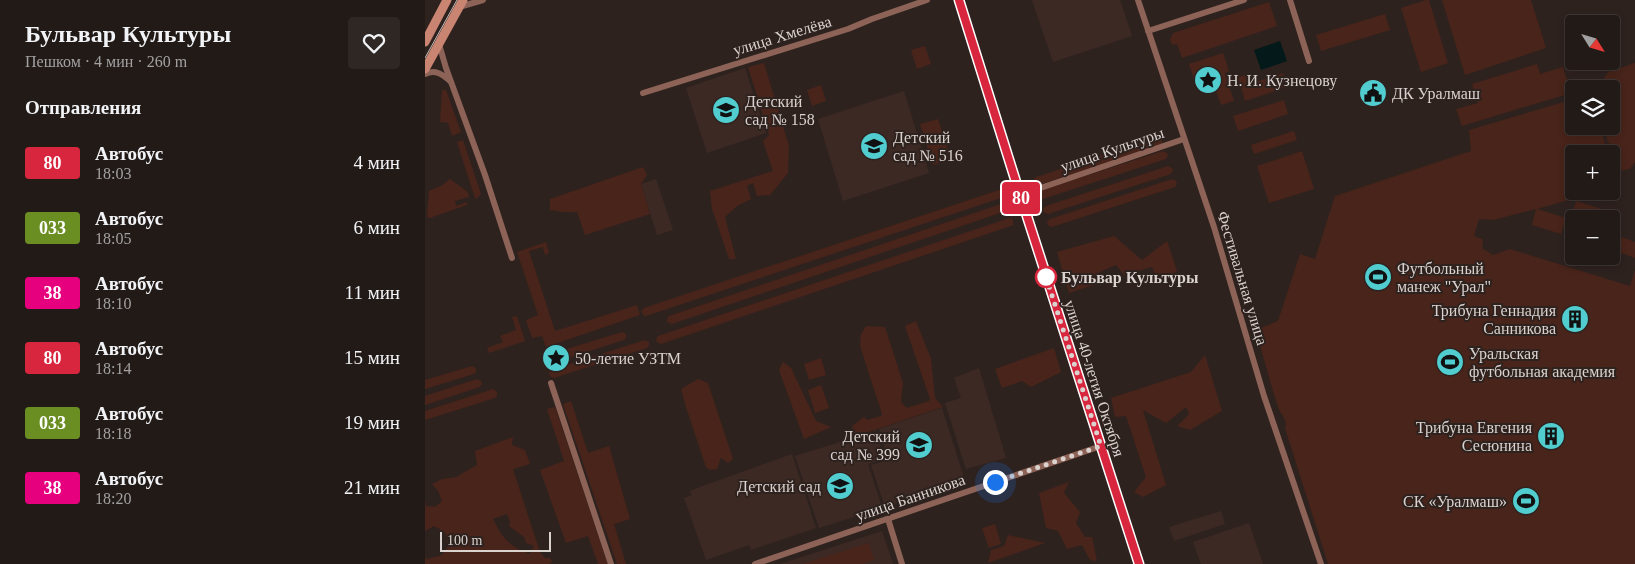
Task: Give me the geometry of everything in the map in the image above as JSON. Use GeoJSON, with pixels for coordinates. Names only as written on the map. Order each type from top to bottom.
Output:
{"type":"FeatureCollection","features":[{"type":"Feature","properties":{"kind":"main road"},"geometry":{"type":"LineString","coordinates":[[425,42],[447,0]]}},
{"type":"Feature","properties":{"kind":"main road","name":"улица 40-летия Октября"},"geometry":{"type":"LineString","coordinates":[[959,0],[1139,564]]}},
{"type":"Feature","properties":{"kind":"main road"},"geometry":{"type":"LineString","coordinates":[[425,69],[461,4]]}},
{"type":"Feature","properties":{"kind":"street"},"geometry":{"type":"LineString","coordinates":[[461,4],[483,0]]}},
{"type":"Feature","properties":{"kind":"street","name":"улица Хмелёва"},"geometry":{"type":"LineString","coordinates":[[643,93],[848,29],[927,0]]}},
{"type":"Feature","properties":{"kind":"street","name":"Фестивальная улица"},"geometry":{"type":"LineString","coordinates":[[1138,0],[1214,227],[1264,396],[1321,564]]}},
{"type":"Feature","properties":{"kind":"street"},"geometry":{"type":"LineString","coordinates":[[1148,31],[1244,0]]}},
{"type":"Feature","properties":{"kind":"street"},"geometry":{"type":"LineString","coordinates":[[1290,0],[1309,61]]}},
{"type":"Feature","properties":{"kind":"street"},"geometry":{"type":"LineString","coordinates":[[439,44],[513,258]]}},
{"type":"Feature","properties":{"kind":"street"},"geometry":{"type":"LineString","coordinates":[[425,74],[431,71],[436,72],[451,82]]}},
{"type":"Feature","properties":{"kind":"street","name":"улица Культуры"},"geometry":{"type":"LineString","coordinates":[[1020,194],[1184,139]]}},
{"type":"Feature","properties":{"kind":"street"},"geometry":{"type":"LineString","coordinates":[[551,384],[611,564]]}},
{"type":"Feature","properties":{"kind":"street","name":"улица Банникова"},"geometry":{"type":"LineString","coordinates":[[755,564],[1101,446]]}},
{"type":"Feature","properties":{"kind":"street"},"geometry":{"type":"LineString","coordinates":[[888,519],[902,564]]}},
{"type":"Feature","properties":{"kind":"shaded area"},"geometry":{"type":"Polygon","coordinates":[[[1032,0],[1120,0],[1132,36],[1053,62],[1032,0]]]}},
{"type":"Feature","properties":{"kind":"shaded area"},"geometry":{"type":"Polygon","coordinates":[[[1429,0],[1448,63],[1421,72],[1401,8],[1429,0]]]}},
{"type":"Feature","properties":{"kind":"shaded area"},"geometry":{"type":"Polygon","coordinates":[[[1442,0],[1531,0],[1546,48],[1465,75],[1442,0]]]}},
{"type":"Feature","properties":{"kind":"shaded area"},"geometry":{"type":"Polygon","coordinates":[[[1269,2],[1277,26],[1182,58],[1177,44],[1172,45],[1170,39],[1173,33],[1269,2]]]}},
{"type":"Feature","properties":{"kind":"shaded area"},"geometry":{"type":"Polygon","coordinates":[[[1385,14],[1390,30],[1321,51],[1316,35],[1385,14]]]}},
{"type":"Feature","properties":{"kind":"shaded area"},"geometry":{"type":"Polygon","coordinates":[[[1280,41],[1287,61],[1261,70],[1254,50],[1280,41]]]}},
{"type":"Feature","properties":{"kind":"shaded area"},"geometry":{"type":"Polygon","coordinates":[[[925,46],[931,64],[917,69],[911,50],[925,46]]]}},
{"type":"Feature","properties":{"kind":"shaded area"},"geometry":{"type":"Polygon","coordinates":[[[1223,53],[1229,71],[1225,73],[1234,101],[1221,105],[1210,74],[1194,79],[1189,64],[1223,53]]]}},
{"type":"Feature","properties":{"kind":"shaded area"},"geometry":{"type":"Polygon","coordinates":[[[764,63],[789,146],[788,173],[770,195],[757,196],[753,183],[747,186],[751,199],[737,206],[725,217],[736,259],[729,259],[712,209],[710,191],[773,171],[763,141],[769,135],[748,67],[764,63]]]}},
{"type":"Feature","properties":{"kind":"shaded area"},"geometry":{"type":"Polygon","coordinates":[[[1635,63],[1635,162],[1630,169],[1620,171],[1620,145],[1610,145],[1607,141],[1606,135],[1620,135],[1620,80],[1603,80],[1608,72],[1620,70],[1620,68],[1635,63]]]}},
{"type":"Feature","properties":{"kind":"shaded area"},"geometry":{"type":"Polygon","coordinates":[[[1537,64],[1540,74],[1563,67],[1567,80],[1565,80],[1565,95],[1462,126],[1456,109],[1478,103],[1472,84],[1537,64]]]}},
{"type":"Feature","properties":{"kind":"shaded area","name":"Детский сад № 158"},"geometry":{"type":"Polygon","coordinates":[[[745,68],[766,133],[707,153],[686,88],[745,68]]]}},
{"type":"Feature","properties":{"kind":"shaded area"},"geometry":{"type":"Polygon","coordinates":[[[1283,73],[1287,87],[1245,101],[1238,77],[1246,75],[1249,84],[1283,73]]]}},
{"type":"Feature","properties":{"kind":"shaded area"},"geometry":{"type":"Polygon","coordinates":[[[821,85],[826,101],[812,106],[807,90],[821,85]]]}},
{"type":"Feature","properties":{"kind":"shaded area"},"geometry":{"type":"Polygon","coordinates":[[[442,90],[446,90],[461,132],[452,136],[448,123],[440,122],[442,90]]]}},
{"type":"Feature","properties":{"kind":"shaded area","name":"Детский сад № 516"},"geometry":{"type":"Polygon","coordinates":[[[904,91],[929,173],[843,201],[818,119],[904,91]]]}},
{"type":"Feature","properties":{"kind":"shaded area"},"geometry":{"type":"Polygon","coordinates":[[[1284,100],[1288,114],[1238,131],[1233,116],[1284,100]]]}},
{"type":"Feature","properties":{"kind":"shaded area","name":"Уральская футбольная академия"},"geometry":{"type":"Polygon","coordinates":[[[1565,102],[1565,135],[1603,135],[1605,145],[1565,145],[1565,200],[1568,200],[1537,209],[1565,218],[1561,234],[1532,225],[1536,209],[1493,220],[1479,219],[1474,236],[1482,239],[1482,248],[1493,255],[1510,249],[1630,286],[1635,270],[1635,564],[1328,564],[1285,428],[1285,420],[1275,398],[1256,330],[1278,321],[1300,254],[1315,259],[1335,196],[1471,151],[1469,130],[1565,102]]]}},
{"type":"Feature","properties":{"kind":"shaded area"},"geometry":{"type":"Polygon","coordinates":[[[938,119],[951,159],[933,165],[920,124],[938,119]]]}},
{"type":"Feature","properties":{"kind":"shaded area"},"geometry":{"type":"Polygon","coordinates":[[[1294,131],[1297,140],[1254,154],[1251,145],[1294,131]]]}},
{"type":"Feature","properties":{"kind":"shaded area"},"geometry":{"type":"Polygon","coordinates":[[[1158,137],[1162,140],[1161,145],[1038,185],[1034,184],[1033,181],[1036,177],[1158,137]]]}},
{"type":"Feature","properties":{"kind":"shaded area"},"geometry":{"type":"Polygon","coordinates":[[[463,140],[481,194],[476,199],[457,142],[463,140]]]}},
{"type":"Feature","properties":{"kind":"shaded area"},"geometry":{"type":"Polygon","coordinates":[[[1163,151],[1168,155],[1166,159],[1043,199],[1039,197],[1038,194],[1041,190],[1163,151]]]}},
{"type":"Feature","properties":{"kind":"shaded area"},"geometry":{"type":"Polygon","coordinates":[[[1302,151],[1314,189],[1269,203],[1257,166],[1302,151]]]}},
{"type":"Feature","properties":{"kind":"shaded area"},"geometry":{"type":"Polygon","coordinates":[[[1168,166],[1173,170],[1171,174],[1048,214],[1044,212],[1043,209],[1046,206],[1168,166]]]}},
{"type":"Feature","properties":{"kind":"shaded area"},"geometry":{"type":"Polygon","coordinates":[[[643,167],[647,175],[641,184],[650,214],[585,235],[577,212],[550,210],[550,199],[643,167]]]}},
{"type":"Feature","properties":{"kind":"shaded area"},"geometry":{"type":"Polygon","coordinates":[[[450,179],[468,192],[469,197],[455,201],[456,206],[467,202],[467,205],[430,218],[427,217],[429,191],[441,186],[450,179]]]}},
{"type":"Feature","properties":{"kind":"shaded area"},"geometry":{"type":"Polygon","coordinates":[[[656,179],[673,230],[657,235],[641,184],[656,179]]]}},
{"type":"Feature","properties":{"kind":"shaded area"},"geometry":{"type":"Polygon","coordinates":[[[1172,179],[1176,181],[1175,187],[1052,227],[1048,225],[1047,222],[1050,219],[1172,179]]]}},
{"type":"Feature","properties":{"kind":"shaded area"},"geometry":{"type":"Polygon","coordinates":[[[999,190],[1003,192],[1001,198],[646,316],[641,311],[644,308],[999,190]]]}},
{"type":"Feature","properties":{"kind":"shaded area"},"geometry":{"type":"Polygon","coordinates":[[[1576,201],[1605,210],[1573,210],[1576,201]]]}},
{"type":"Feature","properties":{"kind":"shaded area"},"geometry":{"type":"Polygon","coordinates":[[[1004,203],[1008,205],[1006,211],[672,324],[667,322],[669,316],[1004,203]]]}},
{"type":"Feature","properties":{"kind":"shaded area"},"geometry":{"type":"Polygon","coordinates":[[[1009,218],[1013,220],[1013,225],[1011,226],[661,344],[656,340],[658,336],[1009,218]]]}},
{"type":"Feature","properties":{"kind":"shaded area"},"geometry":{"type":"Polygon","coordinates":[[[1114,236],[1142,260],[1167,241],[1177,271],[1159,284],[1152,267],[1124,275],[1116,265],[1095,274],[1096,284],[1069,293],[1057,252],[1114,236]]]}},
{"type":"Feature","properties":{"kind":"shaded area"},"geometry":{"type":"Polygon","coordinates":[[[1620,236],[1635,242],[1635,258],[1620,252],[1620,236]]]}},
{"type":"Feature","properties":{"kind":"shaded area"},"geometry":{"type":"Polygon","coordinates":[[[546,242],[549,253],[545,255],[543,247],[529,251],[555,331],[637,305],[640,315],[546,347],[542,336],[532,338],[526,320],[538,315],[517,252],[546,242]]]}},
{"type":"Feature","properties":{"kind":"shaded area"},"geometry":{"type":"Polygon","coordinates":[[[517,316],[525,341],[489,353],[487,348],[503,342],[500,336],[516,330],[512,317],[517,316]]]}},
{"type":"Feature","properties":{"kind":"shaded area"},"geometry":{"type":"Polygon","coordinates":[[[916,321],[931,359],[935,398],[943,407],[854,437],[852,426],[864,417],[867,420],[882,414],[860,346],[861,334],[866,326],[885,327],[903,383],[901,402],[907,408],[929,401],[930,399],[905,326],[916,321]]]}},
{"type":"Feature","properties":{"kind":"shaded area"},"geometry":{"type":"Polygon","coordinates":[[[622,332],[626,334],[624,340],[562,360],[558,358],[557,355],[560,351],[622,332]]]}},
{"type":"Feature","properties":{"kind":"shaded area"},"geometry":{"type":"Polygon","coordinates":[[[645,340],[649,342],[647,348],[554,378],[550,376],[551,370],[645,340]]]}},
{"type":"Feature","properties":{"kind":"shaded area"},"geometry":{"type":"Polygon","coordinates":[[[1054,348],[1061,372],[1031,387],[1022,381],[1002,388],[995,369],[1054,348]]]}},
{"type":"Feature","properties":{"kind":"shaded area"},"geometry":{"type":"Polygon","coordinates":[[[1205,355],[1222,411],[1190,430],[1177,426],[1189,414],[1186,407],[1166,423],[1143,410],[1166,485],[1143,497],[1134,492],[1146,477],[1126,416],[1115,417],[1111,398],[1191,372],[1205,355]]]}},
{"type":"Feature","properties":{"kind":"shaded area"},"geometry":{"type":"Polygon","coordinates":[[[821,358],[826,375],[809,380],[804,364],[821,358]]]}},
{"type":"Feature","properties":{"kind":"shaded area"},"geometry":{"type":"Polygon","coordinates":[[[783,362],[791,368],[816,421],[831,427],[804,439],[779,370],[783,362]]]}},
{"type":"Feature","properties":{"kind":"shaded area"},"geometry":{"type":"Polygon","coordinates":[[[472,366],[476,368],[474,374],[425,389],[425,380],[472,366]]]}},
{"type":"Feature","properties":{"kind":"shaded area"},"geometry":{"type":"Polygon","coordinates":[[[979,368],[1006,458],[966,469],[945,403],[961,398],[954,378],[979,368]]]}},
{"type":"Feature","properties":{"kind":"shaded area"},"geometry":{"type":"Polygon","coordinates":[[[477,379],[481,381],[480,387],[425,405],[425,396],[477,379]]]}},
{"type":"Feature","properties":{"kind":"shaded area"},"geometry":{"type":"Polygon","coordinates":[[[698,379],[708,383],[733,459],[728,463],[721,458],[717,469],[710,470],[706,467],[681,389],[698,379]]]}},
{"type":"Feature","properties":{"kind":"shaded area"},"geometry":{"type":"Polygon","coordinates":[[[821,385],[829,408],[815,413],[808,390],[821,385]]]}},
{"type":"Feature","properties":{"kind":"shaded area"},"geometry":{"type":"Polygon","coordinates":[[[493,389],[497,392],[495,398],[425,420],[425,411],[493,389]]]}},
{"type":"Feature","properties":{"kind":"shaded area"},"geometry":{"type":"Polygon","coordinates":[[[571,401],[588,453],[609,446],[630,519],[614,524],[626,564],[617,564],[563,404],[571,401]]]}},
{"type":"Feature","properties":{"kind":"shaded area"},"geometry":{"type":"Polygon","coordinates":[[[555,407],[608,564],[598,564],[588,536],[566,543],[540,470],[564,461],[547,409],[555,407]]]}},
{"type":"Feature","properties":{"kind":"shaded area","name":"Детский сад № 399"},"geometry":{"type":"Polygon","coordinates":[[[942,408],[965,481],[885,507],[871,465],[888,460],[879,429],[942,408]]]}},
{"type":"Feature","properties":{"kind":"shaded area","name":"Детский сад"},"geometry":{"type":"Polygon","coordinates":[[[876,431],[884,459],[868,464],[882,508],[819,528],[795,456],[876,431]]]}},
{"type":"Feature","properties":{"kind":"shaded area"},"geometry":{"type":"Polygon","coordinates":[[[513,437],[512,445],[525,450],[530,464],[513,469],[540,552],[545,558],[550,558],[552,562],[549,564],[425,564],[425,556],[427,559],[442,555],[448,546],[445,532],[434,526],[425,531],[425,499],[426,506],[435,507],[442,501],[438,491],[432,484],[442,479],[456,477],[477,465],[475,451],[513,437]],[[507,514],[493,519],[511,545],[530,554],[534,546],[526,543],[524,537],[509,526],[510,522],[507,514]]]}},
{"type":"Feature","properties":{"kind":"shaded area"},"geometry":{"type":"Polygon","coordinates":[[[792,454],[816,528],[751,550],[749,545],[706,560],[684,498],[692,495],[690,491],[792,454]]]}},
{"type":"Feature","properties":{"kind":"shaded area"},"geometry":{"type":"Polygon","coordinates":[[[1069,482],[1064,493],[1080,512],[1076,523],[1085,537],[1092,537],[1097,561],[1090,560],[1082,545],[1067,549],[1058,531],[1046,528],[1039,493],[1069,482]]]}},
{"type":"Feature","properties":{"kind":"shaded area"},"geometry":{"type":"Polygon","coordinates":[[[1221,511],[1225,524],[1174,541],[1169,527],[1221,511]]]}},
{"type":"Feature","properties":{"kind":"shaded area"},"geometry":{"type":"Polygon","coordinates":[[[1249,523],[1263,564],[1201,564],[1193,542],[1249,523]]]}},
{"type":"Feature","properties":{"kind":"shaded area"},"geometry":{"type":"Polygon","coordinates":[[[995,524],[1001,544],[989,548],[982,528],[995,524]]]}},
{"type":"Feature","properties":{"kind":"shaded area"},"geometry":{"type":"Polygon","coordinates":[[[882,531],[893,564],[780,564],[882,531]]]}},
{"type":"Feature","properties":{"kind":"shaded area"},"geometry":{"type":"Polygon","coordinates":[[[1008,535],[1045,543],[988,563],[991,550],[1004,546],[1008,535]]]}},
{"type":"Feature","properties":{"kind":"shaded area"},"geometry":{"type":"Polygon","coordinates":[[[869,543],[874,560],[863,564],[802,564],[869,543]]]}},
{"type":"Feature","properties":{"kind":"tram line"},"geometry":{"type":"LineString","coordinates":[[425,58],[457,0]]}},
{"type":"Feature","properties":{"kind":"bus line","name":"80"},"geometry":{"type":"LineString","coordinates":[[959,0],[1139,564]]}},
{"type":"Feature","properties":{"kind":"place","name":"Н. И. Кузнецову"},"geometry":{"type":"Point","coordinates":[1208,80]}},
{"type":"Feature","properties":{"kind":"place","name":"ДК Уралмаш"},"geometry":{"type":"Point","coordinates":[1373,93]}},
{"type":"Feature","properties":{"kind":"place","name":"Детский сад № 158"},"geometry":{"type":"Point","coordinates":[726,110]}},
{"type":"Feature","properties":{"kind":"place","name":"Детский сад № 516"},"geometry":{"type":"Point","coordinates":[874,146]}},
{"type":"Feature","properties":{"kind":"place","name":"Бульвар Культуры"},"geometry":{"type":"Point","coordinates":[1046,277]}},
{"type":"Feature","properties":{"kind":"place","name":"Футбольный манеж \"Урал\""},"geometry":{"type":"Point","coordinates":[1378,277]}},
{"type":"Feature","properties":{"kind":"place","name":"Трибуна Геннадия Санникова"},"geometry":{"type":"Point","coordinates":[1575,319]}},
{"type":"Feature","properties":{"kind":"place","name":"50-летие УЗТМ"},"geometry":{"type":"Point","coordinates":[556,358]}},
{"type":"Feature","properties":{"kind":"place","name":"Уральская футбольная академия"},"geometry":{"type":"Point","coordinates":[1450,362]}},
{"type":"Feature","properties":{"kind":"place","name":"Трибуна Евгения Сесюнина"},"geometry":{"type":"Point","coordinates":[1551,436]}},
{"type":"Feature","properties":{"kind":"place","name":"Детский сад № 399"},"geometry":{"type":"Point","coordinates":[919,445]}},
{"type":"Feature","properties":{"kind":"place","name":"Детский сад"},"geometry":{"type":"Point","coordinates":[840,486]}},
{"type":"Feature","properties":{"kind":"place","name":"СК «Уралмаш»"},"geometry":{"type":"Point","coordinates":[1526,501]}},
{"type":"Feature","properties":{"kind":"route"},"geometry":{"type":"LineString","coordinates":[[995,482],[1101,446],[1046,277]]}}]}
